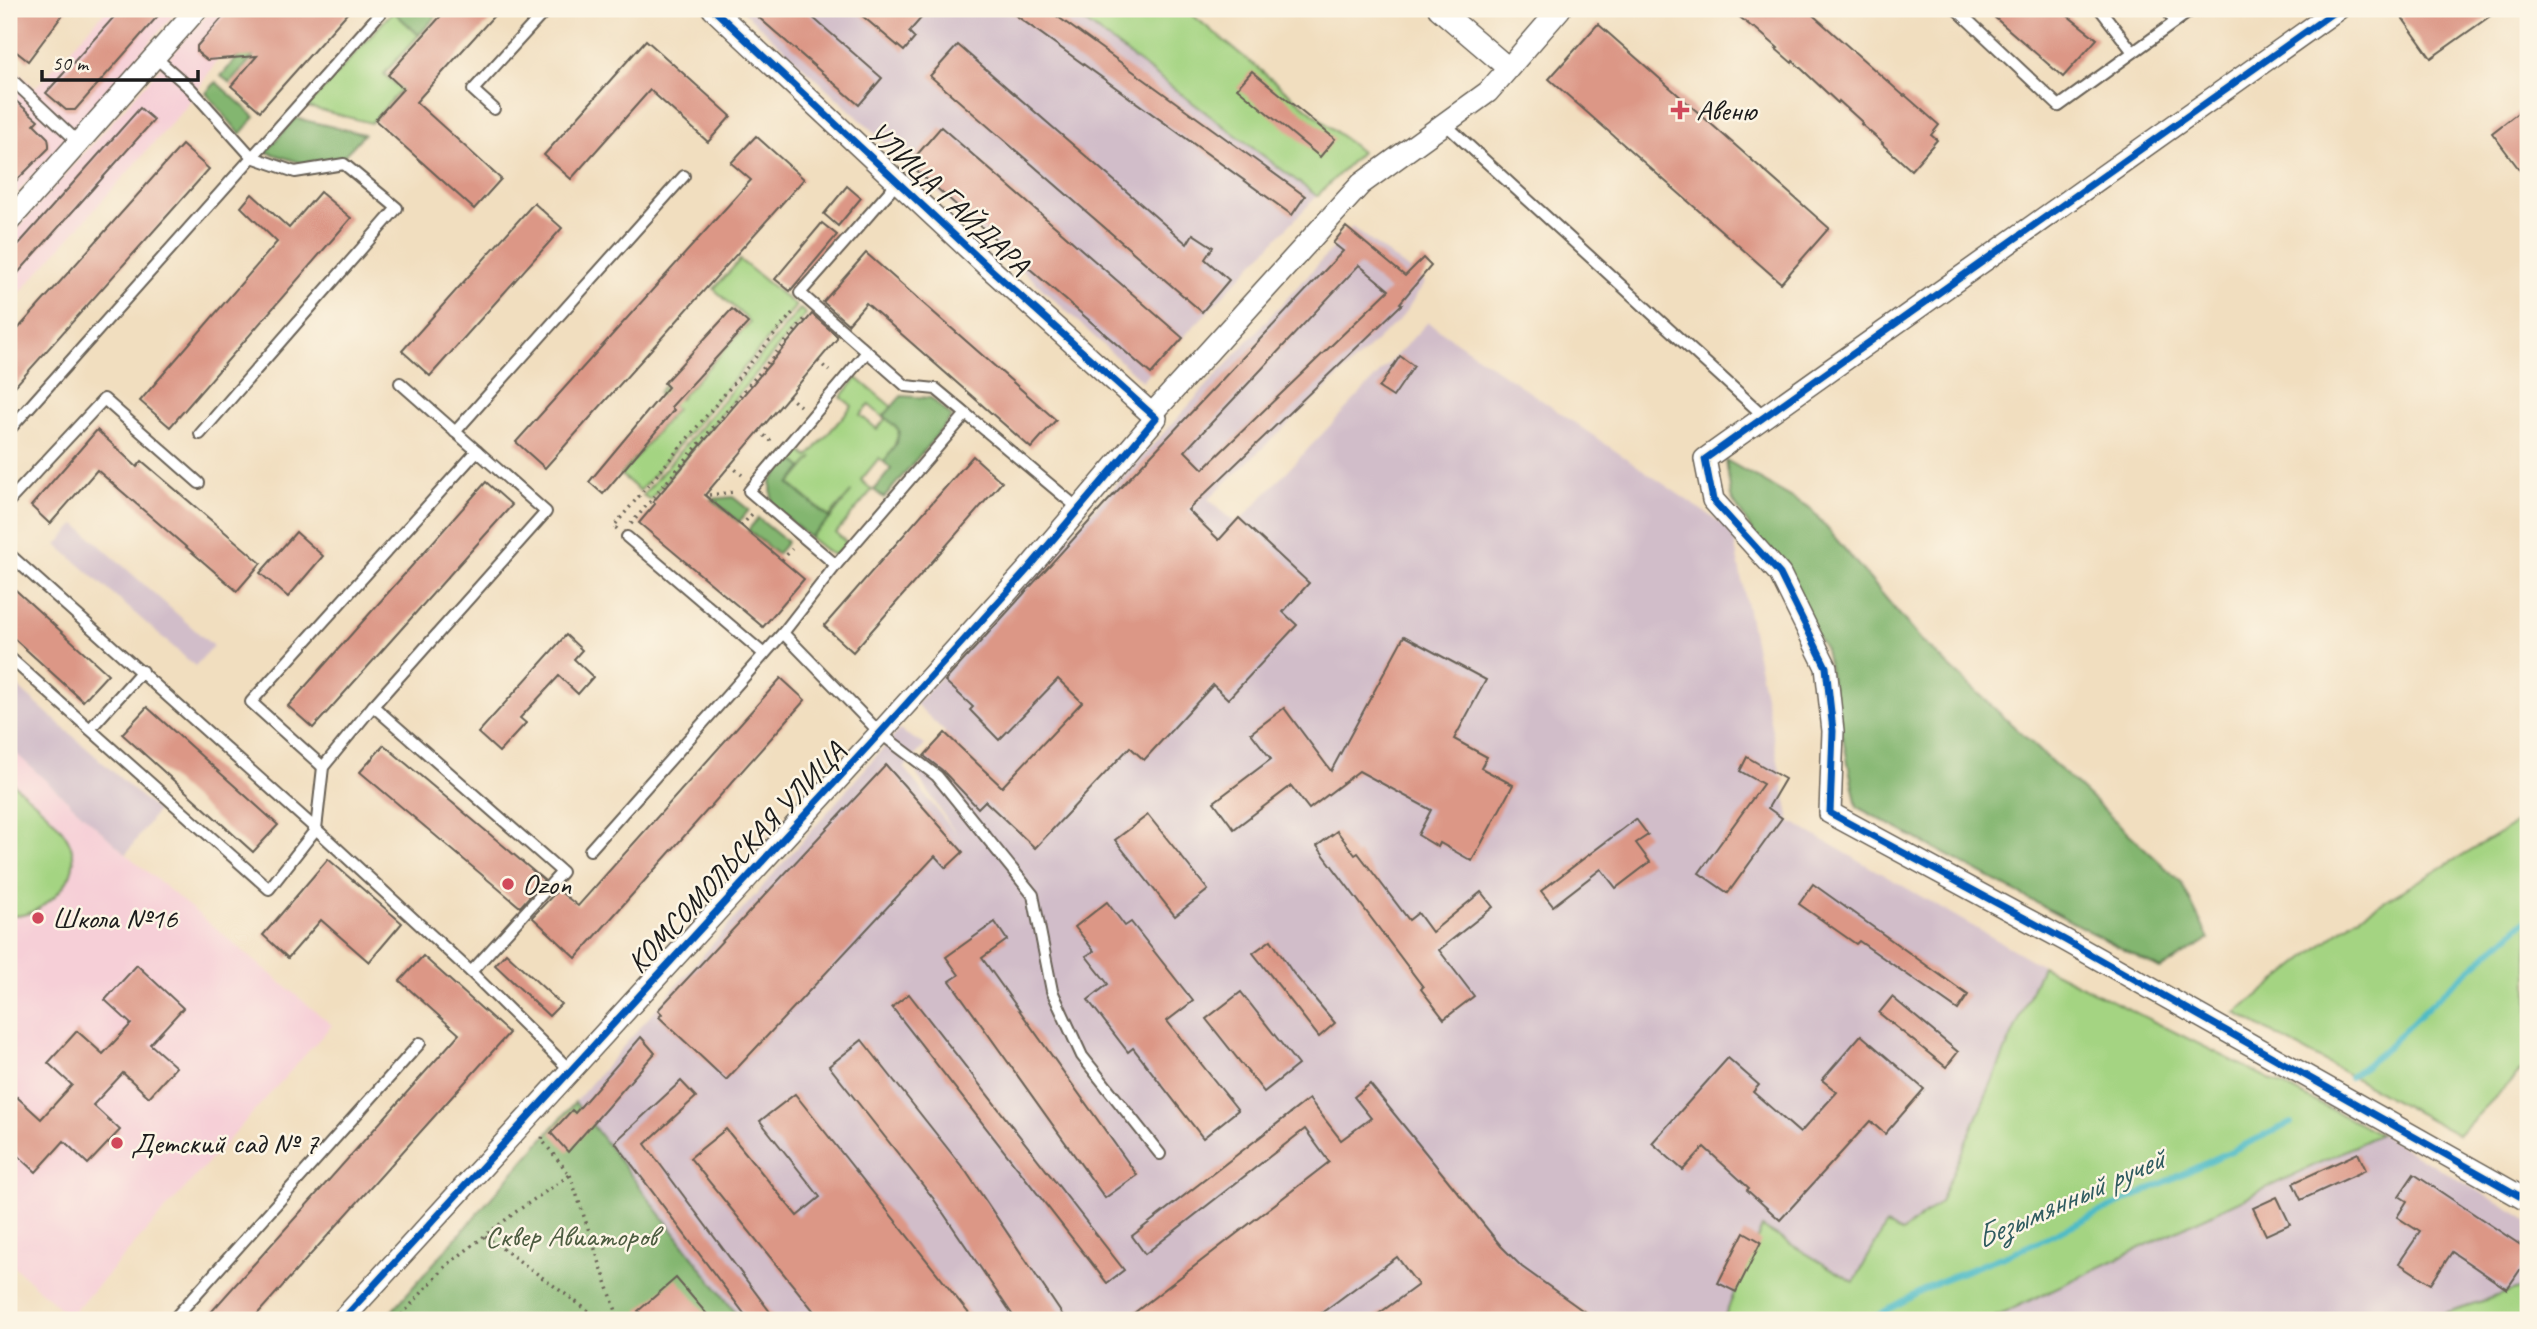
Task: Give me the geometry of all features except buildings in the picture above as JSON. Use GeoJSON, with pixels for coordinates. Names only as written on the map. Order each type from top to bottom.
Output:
{"type":"FeatureCollection","features":[{"type":"Feature","properties":{"kind":"street"},"geometry":{"type":"LineString","coordinates":[[9,221],[197,9]]}},
{"type":"Feature","properties":{"kind":"street","name":"УЛИЦА ГАЙДАРА"},"geometry":{"type":"LineString","coordinates":[[713,9],[897,183],[1154,416]]}},
{"type":"Feature","properties":{"kind":"street"},"geometry":{"type":"LineString","coordinates":[[1439,9],[1508,68]]}},
{"type":"Feature","properties":{"kind":"street","name":"КОМСОМОЛЬСКАЯ УЛИЦА"},"geometry":{"type":"LineString","coordinates":[[342,1320],[1028,569],[1154,416],[1361,184],[1488,92],[1560,9]]}},
{"type":"Feature","properties":{"kind":"street"},"geometry":{"type":"LineString","coordinates":[[2338,9],[1706,459],[1713,500],[1780,574],[1826,667],[1833,731],[1830,813],[2065,940],[2528,1200]]}},
{"type":"Feature","properties":{"kind":"lane"},"geometry":{"type":"LineString","coordinates":[[9,430],[384,9]]}},
{"type":"Feature","properties":{"kind":"lane"},"geometry":{"type":"LineString","coordinates":[[494,109],[473,90],[547,9]]}},
{"type":"Feature","properties":{"kind":"lane"},"geometry":{"type":"LineString","coordinates":[[1956,9],[2059,106],[2193,9]]}},
{"type":"Feature","properties":{"kind":"lane"},"geometry":{"type":"LineString","coordinates":[[2100,9],[2133,52]]}},
{"type":"Feature","properties":{"kind":"lane"},"geometry":{"type":"LineString","coordinates":[[2166,9],[2175,22]]}},
{"type":"Feature","properties":{"kind":"lane"},"geometry":{"type":"LineString","coordinates":[[155,57],[191,89],[252,157],[295,172],[344,164],[397,208],[200,434]]}},
{"type":"Feature","properties":{"kind":"lane"},"geometry":{"type":"LineString","coordinates":[[9,77],[79,143]]}},
{"type":"Feature","properties":{"kind":"lane"},"geometry":{"type":"LineString","coordinates":[[1444,123],[1765,416]]}},
{"type":"Feature","properties":{"kind":"lane"},"geometry":{"type":"LineString","coordinates":[[455,432],[684,176]]}},
{"type":"Feature","properties":{"kind":"lane"},"geometry":{"type":"LineString","coordinates":[[897,183],[800,293],[906,386],[936,389],[1079,509]]}},
{"type":"Feature","properties":{"kind":"lane"},"geometry":{"type":"LineString","coordinates":[[836,565],[749,491],[867,352]]}},
{"type":"Feature","properties":{"kind":"lane"},"geometry":{"type":"LineString","coordinates":[[9,657],[268,889],[316,829],[323,767],[373,706],[546,512],[400,383]]}},
{"type":"Feature","properties":{"kind":"lane"},"geometry":{"type":"LineString","coordinates":[[9,501],[104,399],[198,483]]}},
{"type":"Feature","properties":{"kind":"lane"},"geometry":{"type":"LineString","coordinates":[[590,850],[783,633],[836,565],[966,414]]}},
{"type":"Feature","properties":{"kind":"lane"},"geometry":{"type":"LineString","coordinates":[[323,767],[251,702],[477,451]]}},
{"type":"Feature","properties":{"kind":"lane"},"geometry":{"type":"LineString","coordinates":[[625,535],[764,654]]}},
{"type":"Feature","properties":{"kind":"lane"},"geometry":{"type":"LineString","coordinates":[[9,554],[316,829],[471,972],[570,1071]]}},
{"type":"Feature","properties":{"kind":"lane"},"geometry":{"type":"LineString","coordinates":[[783,633],[880,733],[937,776],[1033,895],[1052,991],[1082,1056],[1160,1154]]}},
{"type":"Feature","properties":{"kind":"lane"},"geometry":{"type":"LineString","coordinates":[[90,729],[142,671]]}},
{"type":"Feature","properties":{"kind":"lane"},"geometry":{"type":"LineString","coordinates":[[373,706],[562,872],[471,972]]}},
{"type":"Feature","properties":{"kind":"lane"},"geometry":{"type":"LineString","coordinates":[[173,1320],[421,1043]]}},
{"type":"Feature","properties":{"kind":"path"},"geometry":{"type":"LineString","coordinates":[[614,526],[806,298]]}},
{"type":"Feature","properties":{"kind":"path"},"geometry":{"type":"LineString","coordinates":[[625,535],[815,306]]}},
{"type":"Feature","properties":{"kind":"path"},"geometry":{"type":"LineString","coordinates":[[709,495],[749,491]]}},
{"type":"Feature","properties":{"kind":"path"},"geometry":{"type":"LineString","coordinates":[[547,1097],[542,1140],[570,1175],[619,1320]]}},
{"type":"Feature","properties":{"kind":"path"},"geometry":{"type":"LineString","coordinates":[[397,1320],[447,1265],[570,1175]]}},
{"type":"Feature","properties":{"kind":"path"},"geometry":{"type":"LineString","coordinates":[[485,1236],[601,1320]]}},
{"type":"Feature","properties":{"kind":"shaded area"},"geometry":{"type":"Polygon","coordinates":[[[107,9],[179,9],[9,203],[9,64],[35,88],[107,9]]]}},
{"type":"Feature","properties":{"kind":"shaded area"},"geometry":{"type":"Polygon","coordinates":[[[212,9],[261,9],[221,55],[185,108],[9,305],[9,238],[212,9]]]}},
{"type":"Feature","properties":{"kind":"shaded area"},"geometry":{"type":"Polygon","coordinates":[[[741,9],[1068,9],[1317,196],[1142,381],[741,9]]]}},
{"type":"Feature","properties":{"kind":"shaded area"},"geometry":{"type":"Polygon","coordinates":[[[1352,227],[1425,282],[1402,317],[1208,499],[1237,524],[1428,322],[1732,531],[1790,821],[2042,966],[1940,1202],[1902,1232],[1885,1225],[1854,1282],[1762,1228],[1723,1320],[741,1320],[575,1102],[899,730],[925,745],[904,768],[958,837],[916,773],[936,745],[986,772],[916,704],[1352,227]]]}},
{"type":"Feature","properties":{"kind":"shaded area"},"geometry":{"type":"Polygon","coordinates":[[[76,524],[213,646],[195,666],[57,545],[76,524]]]}},
{"type":"Feature","properties":{"kind":"shaded area"},"geometry":{"type":"Polygon","coordinates":[[[9,679],[157,811],[126,854],[9,747],[9,679]]]}},
{"type":"Feature","properties":{"kind":"shaded area","name":"Детский сад № 7"},"geometry":{"type":"Polygon","coordinates":[[[9,747],[126,854],[332,1025],[69,1317],[9,1262],[9,747]]]}},
{"type":"Feature","properties":{"kind":"shaded area"},"geometry":{"type":"Polygon","coordinates":[[[2380,1134],[2528,1220],[2528,1286],[2423,1320],[1994,1318],[2380,1134]]]}},
{"type":"Feature","properties":{"kind":"green space"},"geometry":{"type":"Polygon","coordinates":[[[280,9],[296,9],[230,83],[221,76],[280,9]]]}},
{"type":"Feature","properties":{"kind":"green space"},"geometry":{"type":"Polygon","coordinates":[[[443,9],[419,35],[393,11],[443,9]]]}},
{"type":"Feature","properties":{"kind":"green space"},"geometry":{"type":"Polygon","coordinates":[[[1068,9],[1185,9],[1361,152],[1317,196],[1068,9]]]}},
{"type":"Feature","properties":{"kind":"green space"},"geometry":{"type":"Polygon","coordinates":[[[393,11],[419,35],[384,74],[401,90],[371,123],[307,107],[393,11]]]}},
{"type":"Feature","properties":{"kind":"green space"},"geometry":{"type":"Polygon","coordinates":[[[216,82],[255,117],[240,134],[206,93],[216,82]]]}},
{"type":"Feature","properties":{"kind":"green space"},"geometry":{"type":"Polygon","coordinates":[[[295,118],[364,134],[343,157],[302,163],[266,152],[295,118]]]}},
{"type":"Feature","properties":{"kind":"green space"},"geometry":{"type":"Polygon","coordinates":[[[740,260],[796,306],[640,491],[621,475],[676,409],[658,393],[664,386],[679,399],[750,322],[714,289],[740,260]]]}},
{"type":"Feature","properties":{"kind":"green space"},"geometry":{"type":"Polygon","coordinates":[[[800,309],[806,314],[650,500],[643,495],[800,309]]]}},
{"type":"Feature","properties":{"kind":"green space"},"geometry":{"type":"Polygon","coordinates":[[[857,378],[892,407],[884,416],[899,430],[892,451],[884,462],[879,458],[861,480],[872,490],[836,533],[847,543],[835,555],[809,537],[830,519],[852,491],[829,517],[790,484],[813,457],[803,468],[790,457],[797,448],[808,457],[852,406],[841,397],[857,378]],[[869,405],[860,415],[877,429],[885,419],[869,405]]]}},
{"type":"Feature","properties":{"kind":"green space"},"geometry":{"type":"Polygon","coordinates":[[[901,396],[931,398],[952,417],[884,498],[874,490],[891,469],[884,462],[897,443],[899,430],[884,416],[901,396]]]}},
{"type":"Feature","properties":{"kind":"green space"},"geometry":{"type":"Polygon","coordinates":[[[790,457],[803,468],[789,484],[830,519],[809,537],[772,505],[771,482],[790,457]]]}},
{"type":"Feature","properties":{"kind":"green space"},"geometry":{"type":"Polygon","coordinates":[[[1726,460],[1810,508],[1921,640],[2181,882],[2209,939],[2160,969],[1857,807],[1825,649],[1731,497],[1726,460]]]}},
{"type":"Feature","properties":{"kind":"green space"},"geometry":{"type":"Polygon","coordinates":[[[733,497],[749,510],[739,522],[712,499],[733,497]]]}},
{"type":"Feature","properties":{"kind":"green space"},"geometry":{"type":"Polygon","coordinates":[[[758,518],[787,542],[777,554],[748,530],[758,518]]]}},
{"type":"Feature","properties":{"kind":"green space"},"geometry":{"type":"Polygon","coordinates":[[[9,780],[63,831],[71,846],[74,861],[69,878],[56,895],[34,911],[16,916],[9,916],[9,780]]]}},
{"type":"Feature","properties":{"kind":"green space"},"geometry":{"type":"Polygon","coordinates":[[[2528,816],[2528,1064],[2458,1135],[2236,1013],[2352,921],[2528,816]]]}},
{"type":"Feature","properties":{"kind":"green space"},"geometry":{"type":"Polygon","coordinates":[[[2042,966],[2380,1134],[1995,1317],[1998,1320],[1723,1320],[1762,1227],[1854,1282],[1886,1225],[1902,1232],[1940,1202],[2042,966]]]}},
{"type":"Feature","properties":{"kind":"green space","name":"Сквер Авиаторов"},"geometry":{"type":"Polygon","coordinates":[[[575,1102],[741,1320],[384,1320],[575,1102]]]}},
{"type":"Feature","properties":{"kind":"green space"},"geometry":{"type":"Polygon","coordinates":[[[2528,1286],[2528,1320],[2423,1320],[2528,1286]]]}},
{"type":"Feature","properties":{"kind":"waterway","name":"Безымянный ручей"},"geometry":{"type":"LineString","coordinates":[[2350,1077],[2380,1054],[2434,1001],[2528,918]]}},
{"type":"Feature","properties":{"kind":"waterway","name":"Безымянный ручей"},"geometry":{"type":"LineString","coordinates":[[1869,1320],[1940,1281],[2024,1248],[2291,1123]]}},
{"type":"Feature","properties":{"kind":"cycle path"},"geometry":{"type":"LineString","coordinates":[[342,1320],[880,733],[1028,569],[1156,418],[985,264],[713,9]]}},
{"type":"Feature","properties":{"kind":"cycle path"},"geometry":{"type":"LineString","coordinates":[[2338,9],[1705,459],[1713,500],[1780,574],[1826,667],[1833,731],[1830,813],[2065,940],[2528,1201]]}},
{"type":"Feature","properties":{"kind":"place","name":"Авеню"},"geometry":{"type":"Point","coordinates":[1680,110]}},
{"type":"Feature","properties":{"kind":"place","name":"Ozon"},"geometry":{"type":"Point","coordinates":[508,884]}},
{"type":"Feature","properties":{"kind":"place","name":"Школа №16"},"geometry":{"type":"Point","coordinates":[38,918]}},
{"type":"Feature","properties":{"kind":"place","name":"Детский сад № 7"},"geometry":{"type":"Point","coordinates":[117,1143]}}]}
